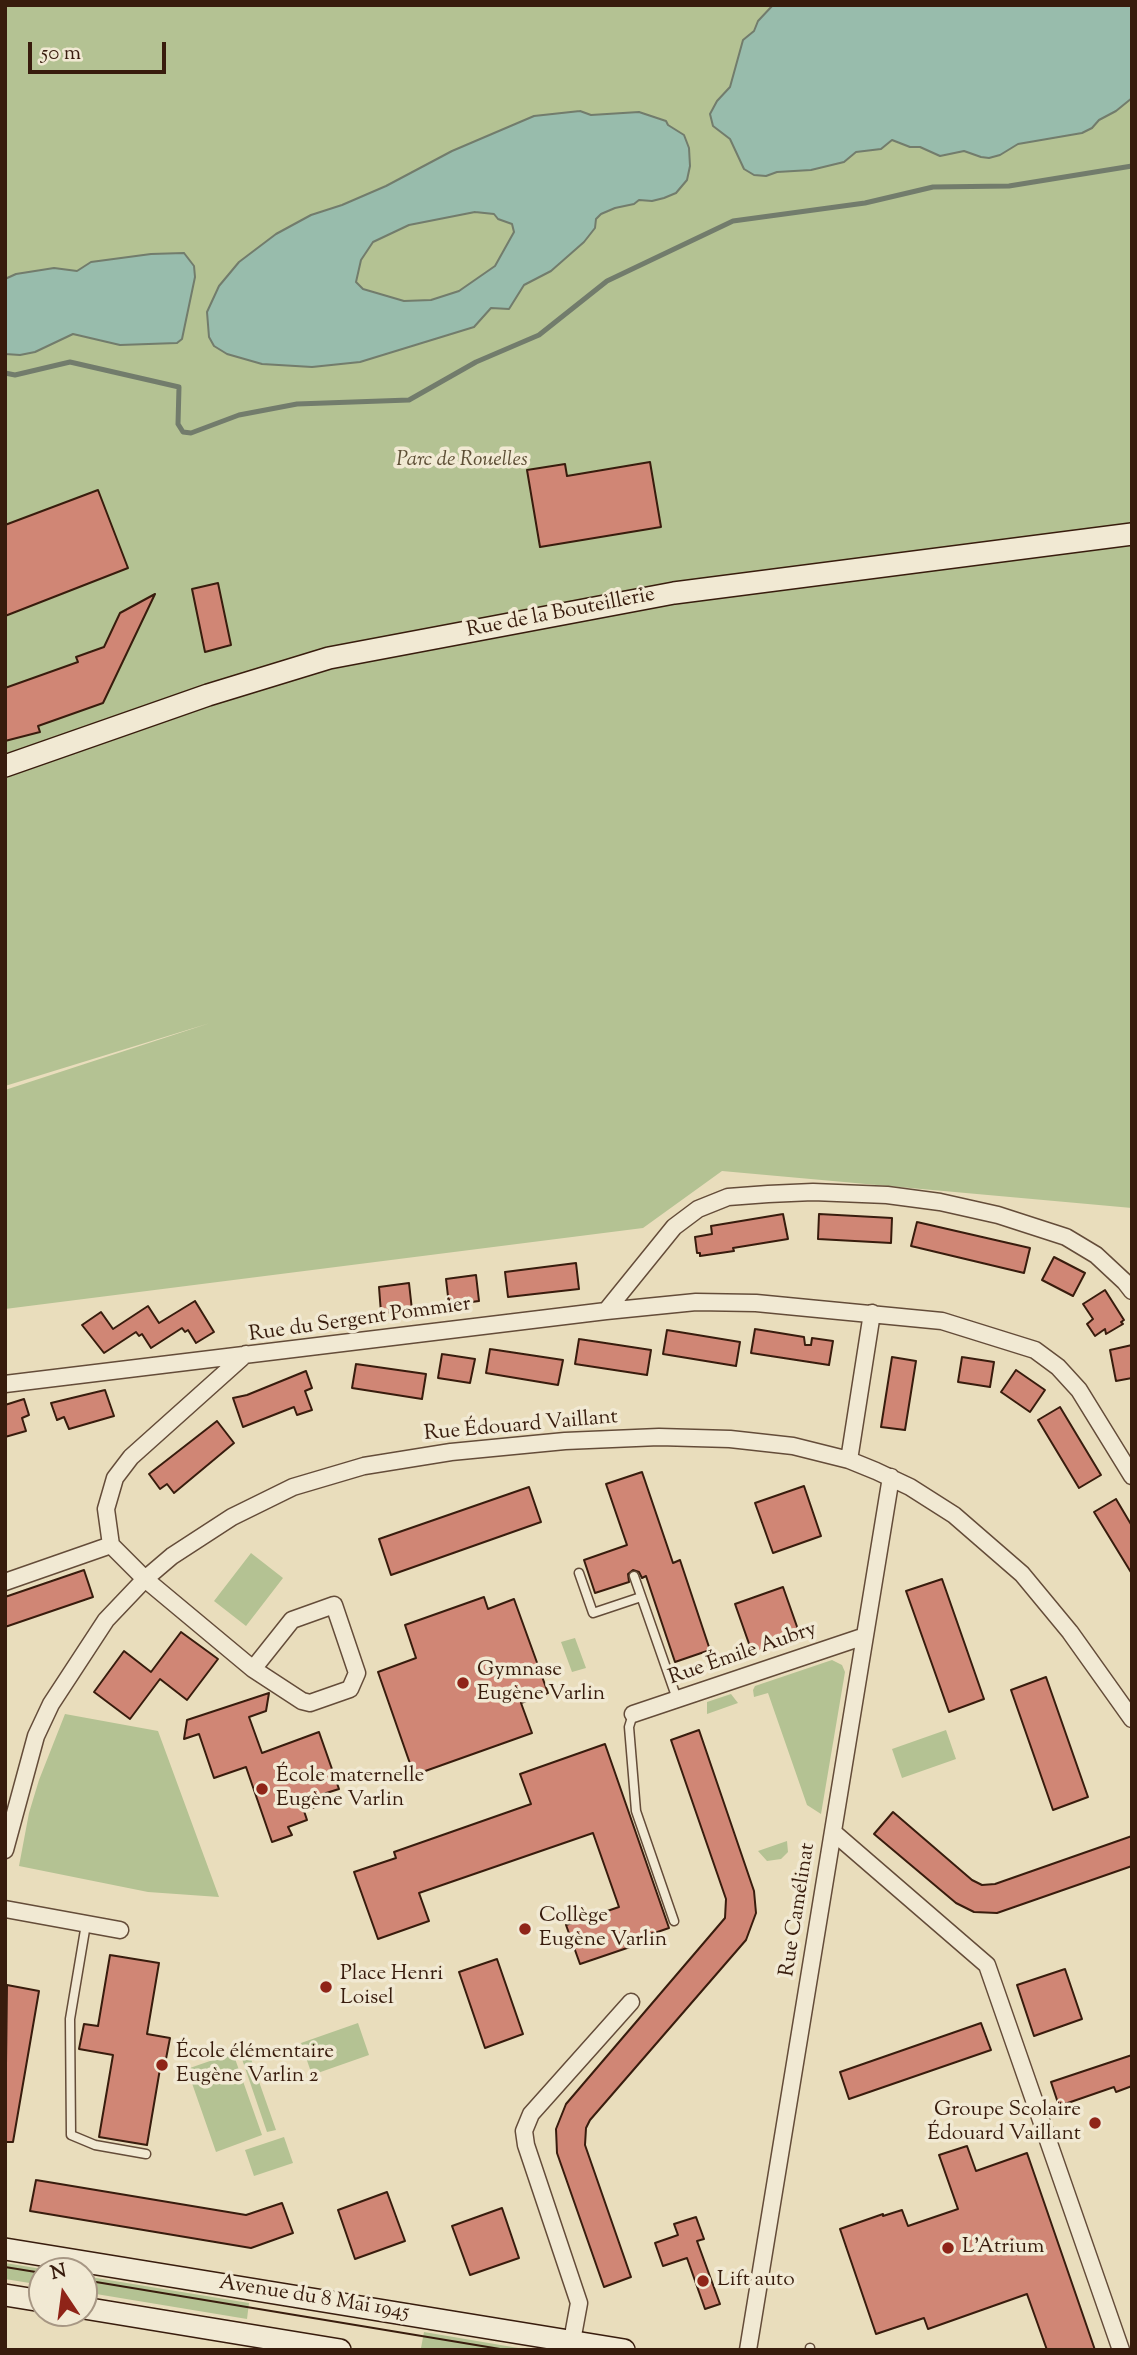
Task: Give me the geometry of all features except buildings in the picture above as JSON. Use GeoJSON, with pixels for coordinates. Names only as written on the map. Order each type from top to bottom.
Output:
{"type":"FeatureCollection","features":[{"type":"Feature","properties":{"kind":"street","name":"Rue de la Bouteillerie"},"geometry":{"type":"LineString","coordinates":[[5,766],[208,695],[329,658],[674,593],[1132,534]]}},
{"type":"Feature","properties":{"kind":"street"},"geometry":{"type":"LineString","coordinates":[[606,1311],[674,1227],[698,1209],[729,1197],[813,1192],[887,1195],[940,1202],[998,1215],[1066,1237],[1096,1255],[1132,1291]]}},
{"type":"Feature","properties":{"kind":"street","name":"Rue du Sergent Pommier"},"geometry":{"type":"LineString","coordinates":[[111,1545],[106,1510],[115,1478],[131,1457],[246,1354],[696,1302],[756,1303],[942,1321],[1035,1350],[1058,1367],[1079,1390],[1132,1476]]}},
{"type":"Feature","properties":{"kind":"street"},"geometry":{"type":"LineString","coordinates":[[849,1460],[872,1313]]}},
{"type":"Feature","properties":{"kind":"street"},"geometry":{"type":"LineString","coordinates":[[5,1384],[246,1354]]}},
{"type":"Feature","properties":{"kind":"street","name":"Rue Édouard Vaillant"},"geometry":{"type":"LineString","coordinates":[[5,1850],[36,1736],[51,1704],[106,1620],[145,1579],[172,1556],[232,1517],[293,1487],[364,1466],[451,1452],[565,1441],[659,1437],[730,1438],[793,1446],[849,1460],[891,1477],[954,1515],[1022,1574],[1070,1632],[1132,1719]]}},
{"type":"Feature","properties":{"kind":"street","name":"Rue Camélinat"},"geometry":{"type":"LineString","coordinates":[[748,2350],[891,1477]]}},
{"type":"Feature","properties":{"kind":"street"},"geometry":{"type":"LineString","coordinates":[[5,1581],[111,1545],[145,1579],[253,1669],[302,1701],[310,1703],[350,1689],[357,1673],[334,1605],[292,1620],[253,1669]]}},
{"type":"Feature","properties":{"kind":"street","name":"Rue Émile Aubry"},"geometry":{"type":"LineString","coordinates":[[633,1714],[865,1636]]}},
{"type":"Feature","properties":{"kind":"street"},"geometry":{"type":"LineString","coordinates":[[833,1832],[987,1965],[1121,2350]]}},
{"type":"Feature","properties":{"kind":"street"},"geometry":{"type":"LineString","coordinates":[[5,1909],[120,1930]]}},
{"type":"Feature","properties":{"kind":"street"},"geometry":{"type":"LineString","coordinates":[[572,2341],[579,2303],[526,2145],[524,2131],[531,2114],[631,2002]]}},
{"type":"Feature","properties":{"kind":"street","name":"Avenue du 8 Mai 1945"},"geometry":{"type":"LineString","coordinates":[[5,2249],[624,2350]]}},
{"type":"Feature","properties":{"kind":"street"},"geometry":{"type":"LineString","coordinates":[[5,2295],[28,2299]]}},
{"type":"Feature","properties":{"kind":"street"},"geometry":{"type":"LineString","coordinates":[[98,2310],[340,2350]]}},
{"type":"Feature","properties":{"kind":"lane"},"geometry":{"type":"LineString","coordinates":[[579,1573],[593,1612],[641,1597]]}},
{"type":"Feature","properties":{"kind":"lane"},"geometry":{"type":"LineString","coordinates":[[634,1576],[677,1699]]}},
{"type":"Feature","properties":{"kind":"lane"},"geometry":{"type":"LineString","coordinates":[[633,1714],[629,1727],[636,1811],[674,1921]]}},
{"type":"Feature","properties":{"kind":"lane"},"geometry":{"type":"LineString","coordinates":[[86,1924],[70,2019],[71,2135],[95,2145],[146,2154]]}},
{"type":"Feature","properties":{"kind":"green space","name":"Parc de Rouelles"},"geometry":{"type":"Polygon","coordinates":[[[5,5],[1132,5],[1132,1208],[722,1171],[643,1228],[5,1309],[5,1090],[210,1023],[5,1086],[5,5]]]}},
{"type":"Feature","properties":{"kind":"green space"},"geometry":{"type":"Polygon","coordinates":[[[251,1553],[283,1578],[246,1626],[214,1601],[251,1553]]]}},
{"type":"Feature","properties":{"kind":"green space"},"geometry":{"type":"Polygon","coordinates":[[[575,1638],[586,1668],[572,1672],[561,1642],[575,1638]]]}},
{"type":"Feature","properties":{"kind":"green space"},"geometry":{"type":"Polygon","coordinates":[[[832,1660],[842,1665],[845,1672],[821,1814],[807,1805],[768,1693],[754,1697],[753,1690],[755,1686],[832,1660]]]}},
{"type":"Feature","properties":{"kind":"green space"},"geometry":{"type":"Polygon","coordinates":[[[731,1694],[738,1703],[707,1714],[707,1702],[731,1694]]]}},
{"type":"Feature","properties":{"kind":"green space"},"geometry":{"type":"Polygon","coordinates":[[[65,1714],[158,1731],[219,1897],[148,1892],[19,1866],[29,1813],[65,1714]]]}},
{"type":"Feature","properties":{"kind":"green space"},"geometry":{"type":"Polygon","coordinates":[[[946,1730],[956,1759],[902,1778],[892,1749],[946,1730]]]}},
{"type":"Feature","properties":{"kind":"green space"},"geometry":{"type":"Polygon","coordinates":[[[787,1841],[788,1852],[781,1859],[767,1861],[758,1851],[787,1841]]]}},
{"type":"Feature","properties":{"kind":"green space"},"geometry":{"type":"Polygon","coordinates":[[[358,2023],[369,2055],[312,2075],[301,2043],[358,2023]]]}},
{"type":"Feature","properties":{"kind":"green space"},"geometry":{"type":"Polygon","coordinates":[[[233,2053],[262,2135],[216,2152],[187,2069],[233,2053]]]}},
{"type":"Feature","properties":{"kind":"green space"},"geometry":{"type":"Polygon","coordinates":[[[250,2056],[276,2130],[267,2132],[242,2059],[250,2056]]]}},
{"type":"Feature","properties":{"kind":"green space"},"geometry":{"type":"Polygon","coordinates":[[[284,2137],[293,2163],[254,2176],[245,2150],[284,2137]]]}},
{"type":"Feature","properties":{"kind":"green space"},"geometry":{"type":"Polygon","coordinates":[[[5,2263],[28,2267],[28,2283],[5,2279],[5,2263]]]}},
{"type":"Feature","properties":{"kind":"green space"},"geometry":{"type":"Polygon","coordinates":[[[98,2278],[249,2303],[247,2319],[98,2294],[98,2278]]]}},
{"type":"Feature","properties":{"kind":"green space"},"geometry":{"type":"Polygon","coordinates":[[[424,2332],[530,2350],[421,2348],[424,2332]]]}},
{"type":"Feature","properties":{"kind":"shaded area"},"geometry":{"type":"Polygon","coordinates":[[[773,5],[1132,5],[1132,98],[1082,133],[1018,144],[989,158],[964,151],[940,156],[920,147],[910,147],[892,140],[881,149],[856,152],[844,162],[811,170],[754,175],[744,169],[730,139],[713,126],[710,114],[717,101],[730,87],[743,40],[754,31],[758,21],[773,5]]]}},
{"type":"Feature","properties":{"kind":"shaded area"},"geometry":{"type":"Polygon","coordinates":[[[580,111],[591,115],[639,112],[666,121],[684,135],[689,148],[690,166],[687,180],[676,193],[664,198],[639,200],[601,214],[596,219],[595,228],[584,242],[551,271],[524,285],[509,309],[491,308],[474,327],[360,362],[312,367],[262,364],[227,354],[214,346],[209,337],[207,312],[219,286],[239,262],[276,234],[311,215],[386,186],[452,151],[534,116],[580,111]],[[475,212],[409,225],[373,242],[361,260],[356,282],[363,289],[404,301],[431,300],[459,291],[495,266],[514,232],[512,224],[498,219],[494,214],[475,212]]]}},
{"type":"Feature","properties":{"kind":"shaded area"},"geometry":{"type":"Polygon","coordinates":[[[184,253],[194,266],[195,277],[182,339],[177,343],[120,345],[73,334],[35,352],[5,354],[5,279],[16,274],[54,268],[77,271],[91,262],[151,254],[184,253]]]}},
{"type":"Feature","properties":{"kind":"waterway"},"geometry":{"type":"LineString","coordinates":[[5,373],[15,375],[70,362],[179,387],[178,424],[183,432],[191,433],[239,415],[297,404],[409,400],[476,362],[539,335],[607,281],[733,221],[865,203],[933,187],[1009,186],[1132,166]]}},
{"type":"Feature","properties":{"kind":"tram line"},"geometry":{"type":"LineString","coordinates":[[5,2267],[28,2271]]}},
{"type":"Feature","properties":{"kind":"tram line"},"geometry":{"type":"LineString","coordinates":[[98,2282],[506,2350]]}},
{"type":"Feature","properties":{"kind":"place","name":"Gymnase Eugène Varlin"},"geometry":{"type":"Point","coordinates":[463,1683]}},
{"type":"Feature","properties":{"kind":"place","name":"École maternelle Eugène Varlin"},"geometry":{"type":"Point","coordinates":[262,1789]}},
{"type":"Feature","properties":{"kind":"place","name":"Collège Eugène Varlin"},"geometry":{"type":"Point","coordinates":[525,1929]}},
{"type":"Feature","properties":{"kind":"place","name":"Place Henri Loisel"},"geometry":{"type":"Point","coordinates":[326,1987]}},
{"type":"Feature","properties":{"kind":"place","name":"École élémentaire Eugène Varlin 2"},"geometry":{"type":"Point","coordinates":[162,2065]}},
{"type":"Feature","properties":{"kind":"place","name":"Groupe Scolaire Édouard Vaillant"},"geometry":{"type":"Point","coordinates":[1095,2123]}},
{"type":"Feature","properties":{"kind":"place","name":"L'Atrium"},"geometry":{"type":"Point","coordinates":[948,2248]}},
{"type":"Feature","properties":{"kind":"place","name":"Lift auto"},"geometry":{"type":"Point","coordinates":[703,2281]}}]}
